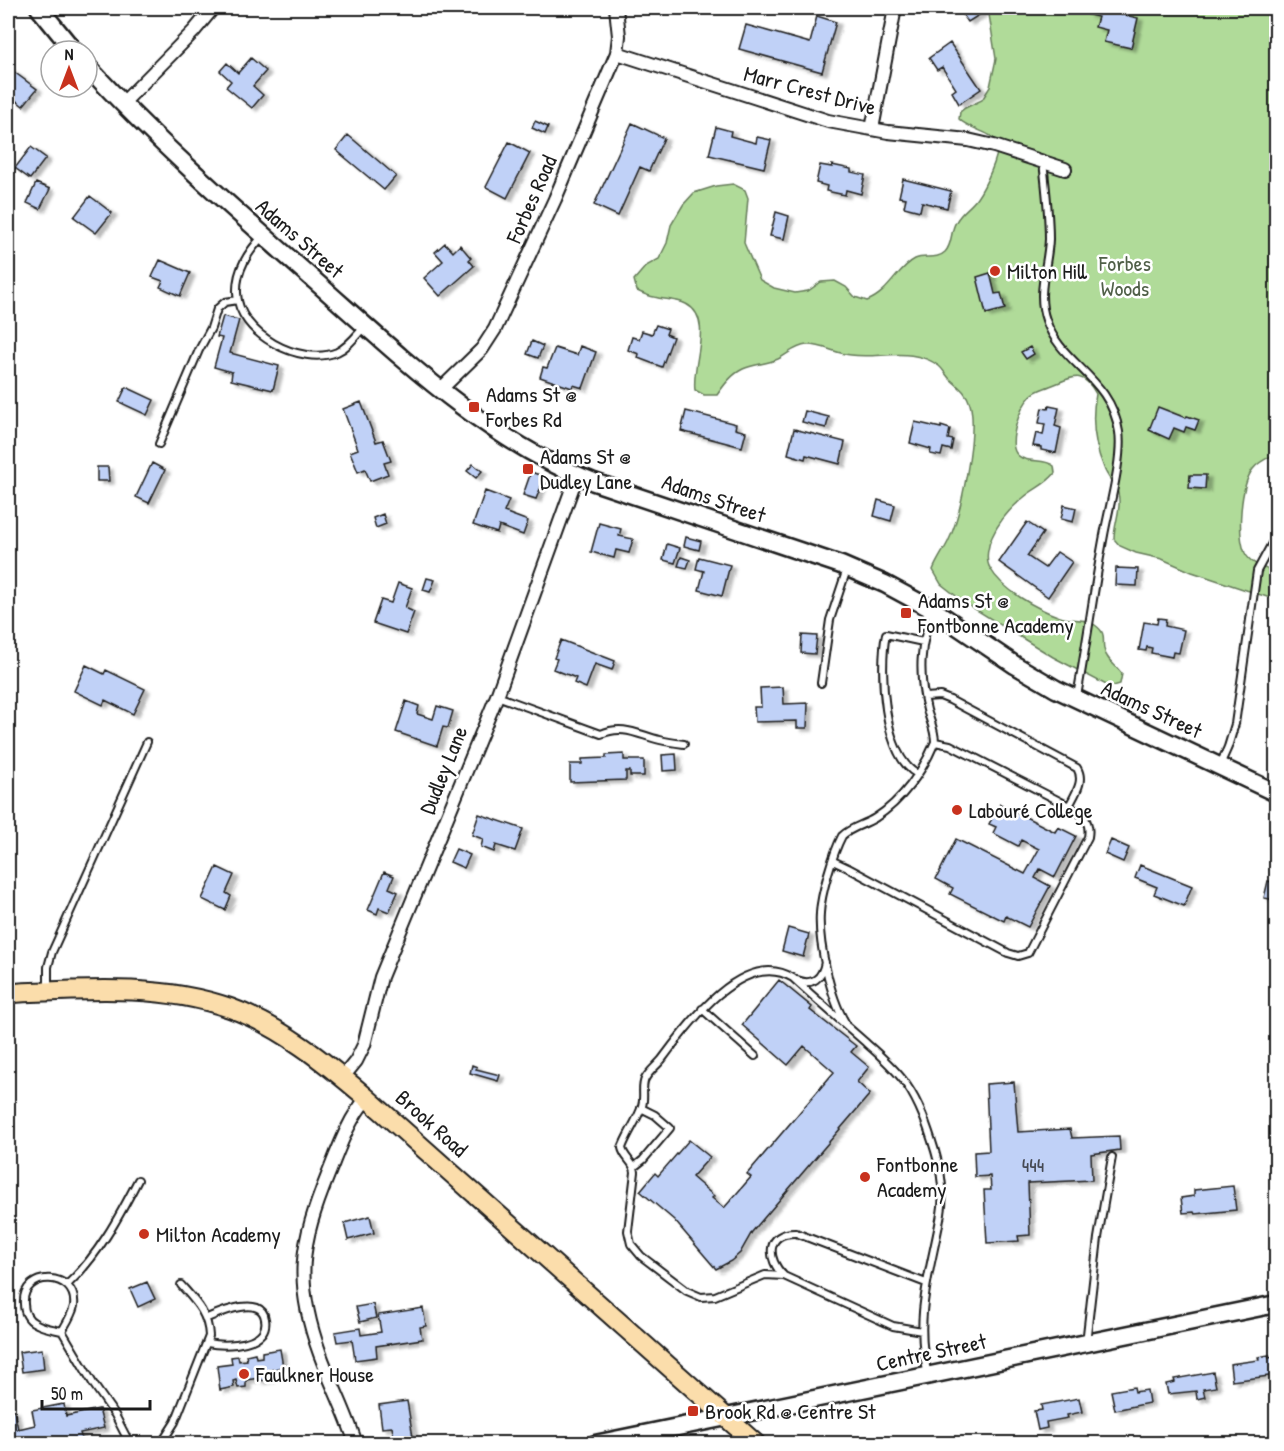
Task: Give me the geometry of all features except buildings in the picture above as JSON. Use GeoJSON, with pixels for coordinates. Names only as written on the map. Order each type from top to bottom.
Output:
{"type":"FeatureCollection","features":[{"type":"Feature","properties":{"kind":"main road"},"geometry":{"type":"LineString","coordinates":[[39,8],[64,39]]}},
{"type":"Feature","properties":{"kind":"main road","name":"Adams Street"},"geometry":{"type":"LineString","coordinates":[[99,79],[122,104],[263,235],[366,325],[441,389],[518,444],[577,475],[847,568],[898,590],[935,611],[1022,669],[1077,699],[1276,792]]}},
{"type":"Feature","properties":{"kind":"main road","name":"Brook Road"},"geometry":{"type":"LineString","coordinates":[[8,993],[130,990],[175,994],[232,1008],[264,1023],[300,1045],[343,1077],[756,1443]]}},
{"type":"Feature","properties":{"kind":"main road","name":"Centre Street"},"geometry":{"type":"LineString","coordinates":[[595,1443],[1276,1304]]}},
{"type":"Feature","properties":{"kind":"street"},"geometry":{"type":"LineString","coordinates":[[122,104],[194,31],[213,8]]}},
{"type":"Feature","properties":{"kind":"street","name":"Forbes Road"},"geometry":{"type":"LineString","coordinates":[[441,389],[482,349],[495,329],[555,200],[617,53],[619,36],[616,8]]}},
{"type":"Feature","properties":{"kind":"street"},"geometry":{"type":"LineString","coordinates":[[872,129],[895,8]]}},
{"type":"Feature","properties":{"kind":"street","name":"Marr Crest Drive"},"geometry":{"type":"LineString","coordinates":[[617,53],[813,117],[872,129],[960,138],[994,146],[1065,169]]}},
{"type":"Feature","properties":{"kind":"street","name":"Dudley Lane"},"geometry":{"type":"LineString","coordinates":[[343,1077],[356,1061],[364,1045],[381,977],[497,696],[577,475]]}},
{"type":"Feature","properties":{"kind":"street"},"geometry":{"type":"LineString","coordinates":[[356,1443],[313,1333],[305,1297],[303,1267],[306,1238],[314,1209],[347,1129],[359,1107],[367,1098]]}},
{"type":"Feature","properties":{"kind":"lane"},"geometry":{"type":"LineString","coordinates":[[1043,161],[1049,232],[1042,290],[1046,320],[1056,340],[1102,389],[1115,415],[1120,442],[1077,699]]}},
{"type":"Feature","properties":{"kind":"lane"},"geometry":{"type":"LineString","coordinates":[[263,235],[248,253],[237,283],[238,300],[242,312],[257,331],[277,345],[298,354],[316,356],[336,352],[353,340],[366,325]]}},
{"type":"Feature","properties":{"kind":"lane"},"geometry":{"type":"LineString","coordinates":[[159,444],[199,350],[211,328],[217,309],[225,302],[238,300]]}},
{"type":"Feature","properties":{"kind":"lane"},"geometry":{"type":"LineString","coordinates":[[1220,766],[1235,723],[1257,571],[1276,536]]}},
{"type":"Feature","properties":{"kind":"lane"},"geometry":{"type":"LineString","coordinates":[[821,682],[830,620],[847,568]]}},
{"type":"Feature","properties":{"kind":"lane"},"geometry":{"type":"LineString","coordinates":[[848,1027],[835,1001],[825,959],[820,913],[823,894],[842,836],[873,819],[893,804],[917,774],[935,742],[925,697],[922,663],[927,625],[935,611]]}},
{"type":"Feature","properties":{"kind":"lane"},"geometry":{"type":"LineString","coordinates":[[917,774],[906,764],[891,728],[883,692],[882,659],[886,634],[923,642]]}},
{"type":"Feature","properties":{"kind":"lane"},"geometry":{"type":"LineString","coordinates":[[925,697],[935,695],[950,700],[1077,768],[1080,772],[1080,782],[1069,806]]}},
{"type":"Feature","properties":{"kind":"lane"},"geometry":{"type":"LineString","coordinates":[[497,696],[601,734],[626,729],[662,741],[684,744]]}},
{"type":"Feature","properties":{"kind":"lane"},"geometry":{"type":"LineString","coordinates":[[48,992],[48,967],[52,952],[147,742]]}},
{"type":"Feature","properties":{"kind":"lane"},"geometry":{"type":"LineString","coordinates":[[833,861],[1008,953],[1023,956],[1031,948],[1088,837],[1087,820],[1069,806],[950,745],[935,742]]}},
{"type":"Feature","properties":{"kind":"lane"},"geometry":{"type":"LineString","coordinates":[[825,959],[822,972],[815,981],[803,982],[779,972],[764,971],[729,987],[702,1009],[645,1078],[641,1108],[622,1148],[634,1167],[628,1231],[631,1244],[641,1256],[687,1291],[701,1297],[716,1296],[765,1275],[784,1276],[893,1326],[922,1331]]}},
{"type":"Feature","properties":{"kind":"lane"},"geometry":{"type":"LineString","coordinates":[[793,978],[892,1066],[907,1085],[924,1118],[941,1173],[943,1203],[926,1283],[922,1349],[928,1376]]}},
{"type":"Feature","properties":{"kind":"lane"},"geometry":{"type":"LineString","coordinates":[[702,1009],[755,1056]]}},
{"type":"Feature","properties":{"kind":"lane"},"geometry":{"type":"LineString","coordinates":[[634,1167],[643,1160],[670,1128],[656,1115],[641,1108]]}},
{"type":"Feature","properties":{"kind":"lane"},"geometry":{"type":"LineString","coordinates":[[1086,1343],[1098,1238],[1112,1157]]}},
{"type":"Feature","properties":{"kind":"lane"},"geometry":{"type":"LineString","coordinates":[[67,1285],[116,1224],[138,1180]]}},
{"type":"Feature","properties":{"kind":"lane"},"geometry":{"type":"LineString","coordinates":[[784,1276],[773,1260],[772,1247],[778,1237],[783,1234],[796,1233],[926,1283]]}},
{"type":"Feature","properties":{"kind":"lane"},"geometry":{"type":"LineString","coordinates":[[62,1331],[72,1313],[74,1304],[72,1293],[67,1285],[54,1278],[40,1279],[30,1286],[24,1300],[27,1315],[33,1322],[62,1331],[130,1443]]}},
{"type":"Feature","properties":{"kind":"lane"},"geometry":{"type":"LineString","coordinates":[[161,1443],[176,1422],[207,1343],[207,1318],[200,1306],[181,1285]]}},
{"type":"Feature","properties":{"kind":"lane"},"geometry":{"type":"LineString","coordinates":[[207,1318],[244,1306],[259,1310],[266,1321],[261,1334],[249,1340],[228,1344],[207,1343]]}},
{"type":"Feature","properties":{"kind":"green space","name":"Forbes Woods"},"geometry":{"type":"Polygon","coordinates":[[[988,8],[1276,8],[1276,454],[1258,464],[1249,477],[1241,510],[1241,534],[1248,557],[1276,573],[1276,600],[1120,546],[1114,539],[1119,505],[1118,493],[1105,471],[1098,450],[1094,431],[1096,394],[1086,381],[1076,377],[1071,378],[1034,393],[1022,408],[1016,424],[1013,441],[1016,453],[1024,459],[1050,463],[1054,466],[1055,473],[1048,481],[1018,502],[1001,521],[989,544],[988,565],[1003,584],[1031,604],[1060,617],[1088,621],[1099,628],[1103,633],[1107,656],[1122,674],[1120,684],[1110,687],[1053,657],[965,603],[941,584],[933,570],[948,542],[958,513],[967,473],[972,433],[969,400],[939,366],[918,356],[851,355],[807,345],[774,361],[743,369],[725,384],[717,395],[704,395],[695,390],[701,331],[695,311],[682,302],[652,297],[637,291],[634,280],[646,266],[659,259],[667,243],[671,225],[683,205],[694,193],[716,186],[733,184],[745,190],[748,198],[744,243],[760,280],[774,288],[795,293],[808,291],[821,282],[835,281],[846,287],[855,297],[867,301],[882,292],[903,268],[915,259],[938,256],[945,252],[956,222],[980,193],[997,155],[998,148],[995,139],[959,119],[960,112],[982,100],[990,87],[996,59],[988,8]]]}},
{"type":"Feature","properties":{"kind":"place","name":"Milton Hill"},"geometry":{"type":"Point","coordinates":[995,271]}},
{"type":"Feature","properties":{"kind":"place","name":"Adams St @ Forbes Rd"},"geometry":{"type":"Point","coordinates":[474,407]}},
{"type":"Feature","properties":{"kind":"place","name":"Adams St @ Dudley Lane"},"geometry":{"type":"Point","coordinates":[528,469]}},
{"type":"Feature","properties":{"kind":"place","name":"Adams St @ Fontbonne Academy"},"geometry":{"type":"Point","coordinates":[906,613]}},
{"type":"Feature","properties":{"kind":"place","name":"Labouré College"},"geometry":{"type":"Point","coordinates":[957,810]}},
{"type":"Feature","properties":{"kind":"place","name":"Fontbonne Academy"},"geometry":{"type":"Point","coordinates":[865,1177]}},
{"type":"Feature","properties":{"kind":"place","name":"Milton Academy"},"geometry":{"type":"Point","coordinates":[144,1234]}},
{"type":"Feature","properties":{"kind":"place","name":"Faulkner House"},"geometry":{"type":"Point","coordinates":[244,1374]}},
{"type":"Feature","properties":{"kind":"place","name":"Brook Rd @ Centre St"},"geometry":{"type":"Point","coordinates":[693,1411]}}]}
